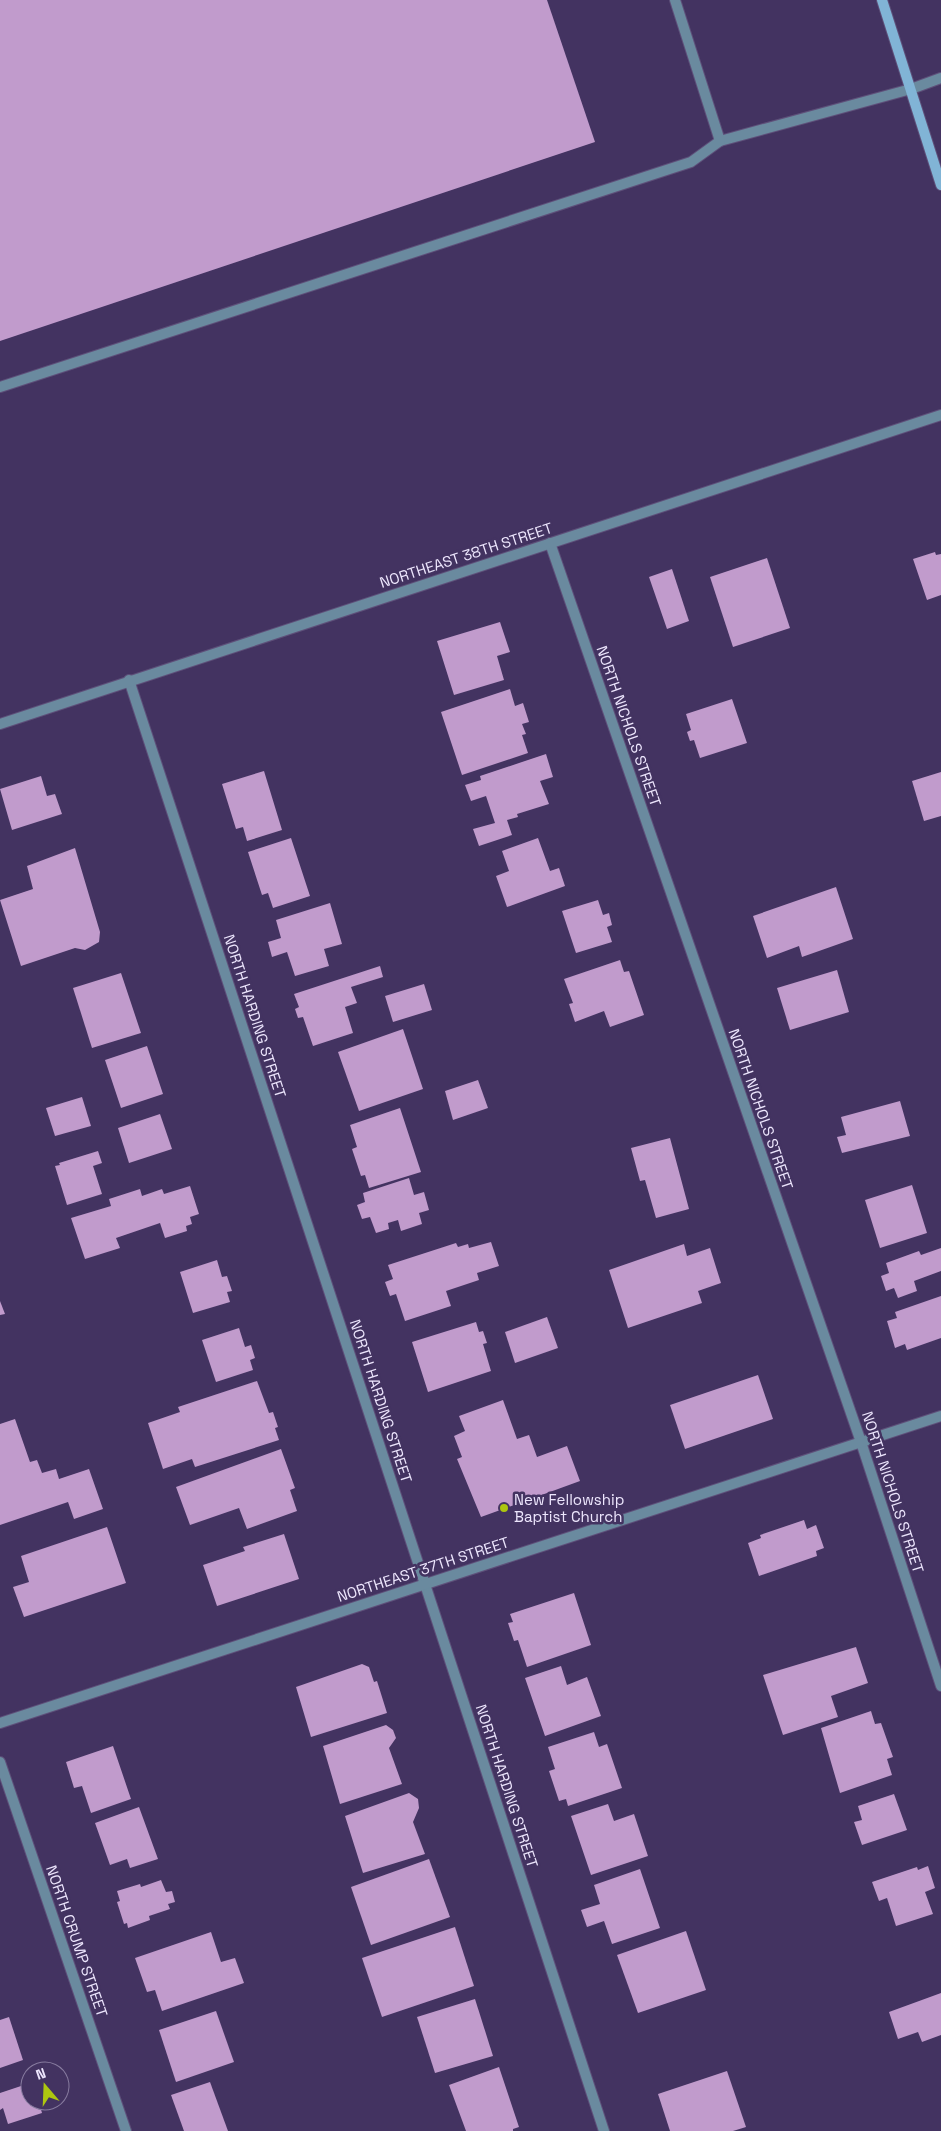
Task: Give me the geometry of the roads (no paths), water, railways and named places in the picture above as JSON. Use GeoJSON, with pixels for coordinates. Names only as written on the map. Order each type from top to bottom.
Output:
{"type":"FeatureCollection","features":[{"type":"Feature","properties":{"kind":"main road"},"geometry":{"type":"LineString","coordinates":[[882,0],[941,185]]}},
{"type":"Feature","properties":{"kind":"street"},"geometry":{"type":"LineString","coordinates":[[675,0],[720,140]]}},
{"type":"Feature","properties":{"kind":"street"},"geometry":{"type":"LineString","coordinates":[[0,388],[691,162],[720,140],[911,89],[941,78]]}},
{"type":"Feature","properties":{"kind":"street","name":"NORTHEAST 38TH STREET"},"geometry":{"type":"LineString","coordinates":[[0,724],[129,680],[941,415]]}},
{"type":"Feature","properties":{"kind":"street","name":"NORTH NICHOLS STREET"},"geometry":{"type":"LineString","coordinates":[[550,543],[861,1442],[941,1686]]}},
{"type":"Feature","properties":{"kind":"street","name":"NORTH HARDING STREET"},"geometry":{"type":"LineString","coordinates":[[129,680],[604,2131]]}},
{"type":"Feature","properties":{"kind":"street","name":"NORTHEAST 37TH STREET"},"geometry":{"type":"LineString","coordinates":[[0,1723],[941,1416]]}},
{"type":"Feature","properties":{"kind":"street","name":"NORTH CRUMP STREET"},"geometry":{"type":"LineString","coordinates":[[0,1762],[126,2131]]}},
{"type":"Feature","properties":{"kind":"place","name":"New Fellowship Baptist Church"},"geometry":{"type":"Point","coordinates":[504,1508]}}]}
